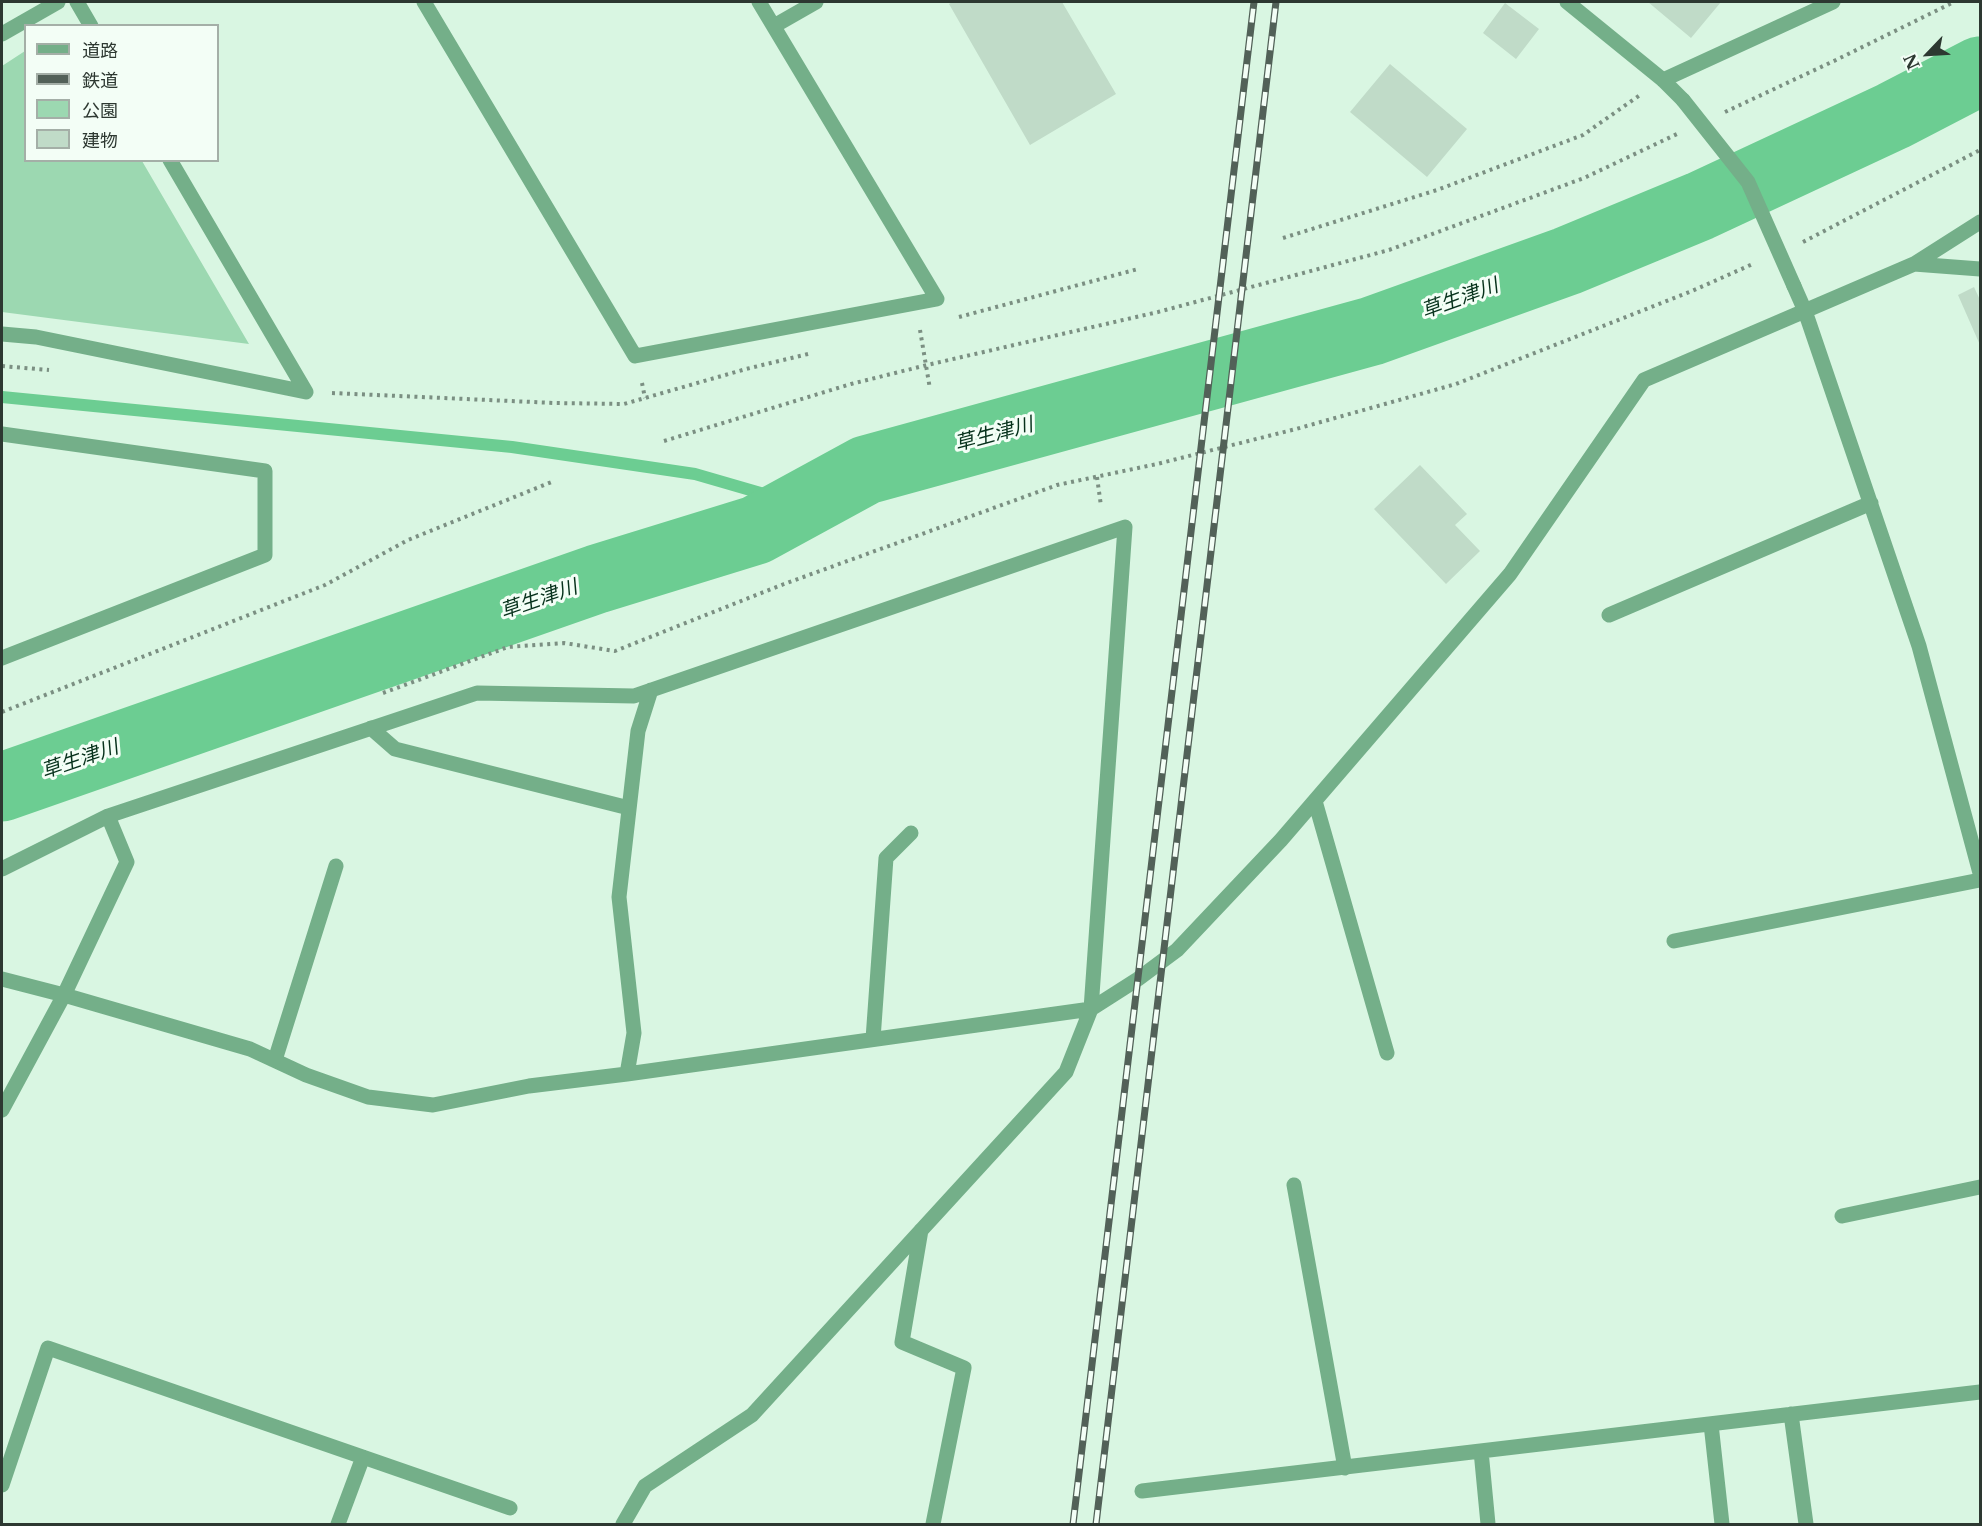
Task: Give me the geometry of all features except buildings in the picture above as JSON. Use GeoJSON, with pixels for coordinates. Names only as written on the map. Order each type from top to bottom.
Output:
{"type":"FeatureCollection","features":[{"type":"Feature","properties":{"kind":"street"},"geometry":{"type":"LineString","coordinates":[[2,34],[58,2]]}},
{"type":"Feature","properties":{"kind":"street"},"geometry":{"type":"LineString","coordinates":[[77,2],[90,24]]}},
{"type":"Feature","properties":{"kind":"street"},"geometry":{"type":"LineString","coordinates":[[424,2],[635,356],[937,299],[759,2]]}},
{"type":"Feature","properties":{"kind":"street"},"geometry":{"type":"LineString","coordinates":[[774,26],[816,2]]}},
{"type":"Feature","properties":{"kind":"street"},"geometry":{"type":"LineString","coordinates":[[1567,2],[1663,80],[1683,100],[1748,182],[1805,311],[1871,503],[1919,646],[1980,873]]}},
{"type":"Feature","properties":{"kind":"street"},"geometry":{"type":"LineString","coordinates":[[1663,80],[1833,2]]}},
{"type":"Feature","properties":{"kind":"street"},"geometry":{"type":"LineString","coordinates":[[2,334],[36,338],[306,392],[171,162]]}},
{"type":"Feature","properties":{"kind":"street"},"geometry":{"type":"LineString","coordinates":[[2,979],[250,1049],[306,1075],[368,1097],[433,1105],[529,1086],[1091,1009],[1155,968],[1177,950],[1315,801],[1510,574],[1644,380],[1914,264],[1980,222]]}},
{"type":"Feature","properties":{"kind":"street"},"geometry":{"type":"LineString","coordinates":[[1914,264],[1980,269]]}},
{"type":"Feature","properties":{"kind":"street"},"geometry":{"type":"LineString","coordinates":[[2,434],[265,471],[265,555],[2,657]]}},
{"type":"Feature","properties":{"kind":"street"},"geometry":{"type":"LineString","coordinates":[[1609,615],[1871,503]]}},
{"type":"Feature","properties":{"kind":"street"},"geometry":{"type":"LineString","coordinates":[[2,869],[108,816],[477,693],[634,696],[1125,527],[1091,1009],[1066,1072],[752,1415],[645,1486],[623,1524]]}},
{"type":"Feature","properties":{"kind":"street"},"geometry":{"type":"LineString","coordinates":[[627,1074],[634,1033],[619,897],[638,730],[651,690]]}},
{"type":"Feature","properties":{"kind":"street"},"geometry":{"type":"LineString","coordinates":[[371,728],[395,749],[629,808]]}},
{"type":"Feature","properties":{"kind":"street"},"geometry":{"type":"LineString","coordinates":[[1315,801],[1387,1053]]}},
{"type":"Feature","properties":{"kind":"street"},"geometry":{"type":"LineString","coordinates":[[2,1110],[64,995],[127,862],[108,816]]}},
{"type":"Feature","properties":{"kind":"street"},"geometry":{"type":"LineString","coordinates":[[873,1039],[886,858],[911,833]]}},
{"type":"Feature","properties":{"kind":"street"},"geometry":{"type":"LineString","coordinates":[[274,1060],[336,866]]}},
{"type":"Feature","properties":{"kind":"street"},"geometry":{"type":"LineString","coordinates":[[1674,941],[1980,880]]}},
{"type":"Feature","properties":{"kind":"street"},"geometry":{"type":"LineString","coordinates":[[1294,1185],[1345,1468]]}},
{"type":"Feature","properties":{"kind":"street"},"geometry":{"type":"LineString","coordinates":[[1842,1216],[1980,1186]]}},
{"type":"Feature","properties":{"kind":"street"},"geometry":{"type":"LineString","coordinates":[[921,1230],[902,1342],[964,1368],[933,1524]]}},
{"type":"Feature","properties":{"kind":"street"},"geometry":{"type":"LineString","coordinates":[[2,1485],[48,1348],[510,1508]]}},
{"type":"Feature","properties":{"kind":"street"},"geometry":{"type":"LineString","coordinates":[[1142,1491],[1980,1392]]}},
{"type":"Feature","properties":{"kind":"street"},"geometry":{"type":"LineString","coordinates":[[1791,1414],[1806,1524]]}},
{"type":"Feature","properties":{"kind":"street"},"geometry":{"type":"LineString","coordinates":[[1711,1424],[1722,1524]]}},
{"type":"Feature","properties":{"kind":"street"},"geometry":{"type":"LineString","coordinates":[[1481,1451],[1488,1524]]}},
{"type":"Feature","properties":{"kind":"street"},"geometry":{"type":"LineString","coordinates":[[338,1524],[363,1457]]}},
{"type":"Feature","properties":{"kind":"path"},"geometry":{"type":"LineString","coordinates":[[1720,114],[1954,2]]}},
{"type":"Feature","properties":{"kind":"path"},"geometry":{"type":"LineString","coordinates":[[1283,238],[1437,190],[1583,135],[1663,80]]}},
{"type":"Feature","properties":{"kind":"path"},"geometry":{"type":"LineString","coordinates":[[664,441],[851,384],[1158,312],[1389,250],[1584,178],[1678,134]]}},
{"type":"Feature","properties":{"kind":"path"},"geometry":{"type":"LineString","coordinates":[[1798,244],[1980,150]]}},
{"type":"Feature","properties":{"kind":"path"},"geometry":{"type":"LineString","coordinates":[[381,693],[508,647],[564,642],[615,651],[784,584],[1057,485],[1157,464],[1284,432],[1456,384],[1692,291],[1756,263]]}},
{"type":"Feature","properties":{"kind":"path"},"geometry":{"type":"LineString","coordinates":[[919,328],[930,389]]}},
{"type":"Feature","properties":{"kind":"path"},"geometry":{"type":"LineString","coordinates":[[2,712],[325,585],[408,540],[554,481]]}},
{"type":"Feature","properties":{"kind":"green space"},"geometry":{"type":"Polygon","coordinates":[[[24,52],[24,162],[143,162],[249,344],[2,312],[2,66],[24,52]]]}},
{"type":"Feature","properties":{"kind":"waterway","name":"草生津川"},"geometry":{"type":"LineString","coordinates":[[2,787],[597,579],[756,530],[866,470],[1372,331],[1567,261],[1700,206],[1893,116],[1980,71]]}},
{"type":"Feature","properties":{"kind":"waterway"},"geometry":{"type":"LineString","coordinates":[[2,397],[512,447],[695,474],[802,505]]}},
{"type":"Feature","properties":{"kind":"railway"},"geometry":{"type":"LineString","coordinates":[[1073,1524],[1254,2]]}},
{"type":"Feature","properties":{"kind":"railway"},"geometry":{"type":"LineString","coordinates":[[1096,1524],[1276,2]]}}]}
